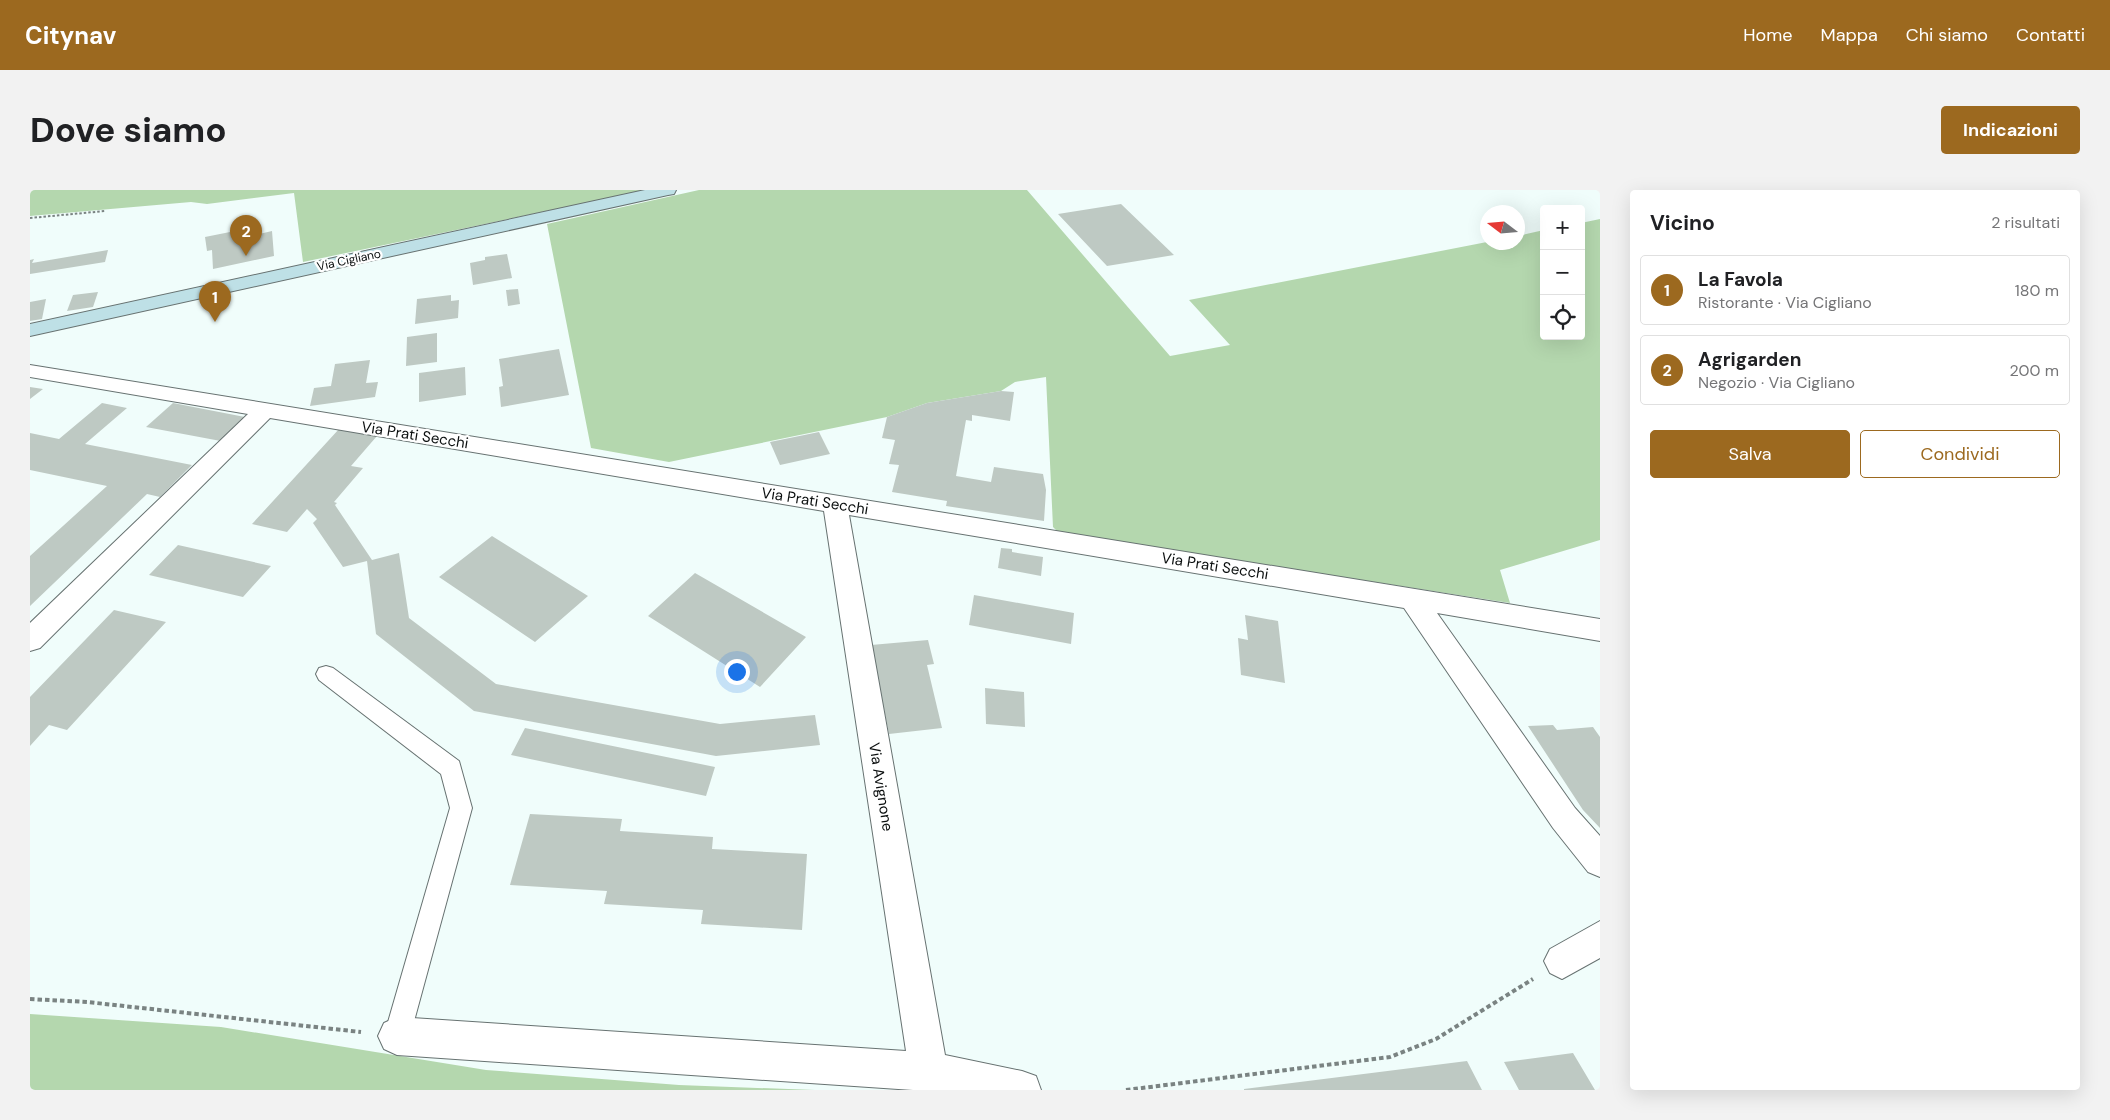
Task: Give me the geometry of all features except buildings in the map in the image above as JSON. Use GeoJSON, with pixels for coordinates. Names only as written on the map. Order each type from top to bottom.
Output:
{"type":"FeatureCollection","features":[{"type":"Feature","properties":{"kind":"main road","name":"Via Cigliano"},"geometry":{"type":"LineString","coordinates":[[30,330],[668,190]]}},
{"type":"Feature","properties":{"kind":"street","name":"Via Prati Secchi"},"geometry":{"type":"LineString","coordinates":[[30,371],[1600,630]]}},
{"type":"Feature","properties":{"kind":"street"},"geometry":{"type":"LineString","coordinates":[[30,640],[265,410]]}},
{"type":"Feature","properties":{"kind":"street","name":"Via Avignone"},"geometry":{"type":"LineString","coordinates":[[835,504],[929,1080]]}},
{"type":"Feature","properties":{"kind":"street"},"geometry":{"type":"LineString","coordinates":[[1412,599],[1564,818],[1600,861]]}},
{"type":"Feature","properties":{"kind":"street"},"geometry":{"type":"LineString","coordinates":[[1562,961],[1600,938]]}},
{"type":"Feature","properties":{"kind":"street"},"geometry":{"type":"LineString","coordinates":[[397,1036],[929,1080],[1022,1090]]}},
{"type":"Feature","properties":{"kind":"lane"},"geometry":{"type":"LineString","coordinates":[[326,674],[451,768],[461,808],[397,1036]]}},
{"type":"Feature","properties":{"kind":"path"},"geometry":{"type":"LineString","coordinates":[[30,218],[105,211]]}},
{"type":"Feature","properties":{"kind":"path"},"geometry":{"type":"LineString","coordinates":[[1126,1090],[1390,1057],[1436,1039],[1562,961]]}},
{"type":"Feature","properties":{"kind":"path"},"geometry":{"type":"LineString","coordinates":[[30,999],[87,1002],[397,1036]]}},
{"type":"Feature","properties":{"kind":"green space"},"geometry":{"type":"Polygon","coordinates":[[[30,190],[647,190],[303,262],[294,193],[207,204],[191,202],[30,216],[30,190]]]}},
{"type":"Feature","properties":{"kind":"green space"},"geometry":{"type":"Polygon","coordinates":[[[699,190],[1027,190],[1170,356],[1230,345],[1189,300],[1480,243],[1480,250],[1525,250],[1525,234],[1540,231],[1540,340],[1585,340],[1585,222],[1600,219],[1600,540],[1500,570],[1510,603],[1059,533],[1053,527],[1046,377],[1015,382],[1001,391],[927,403],[887,417],[669,462],[591,448],[547,224],[699,190]]]}},
{"type":"Feature","properties":{"kind":"green space"},"geometry":{"type":"Polygon","coordinates":[[[30,1014],[221,1027],[486,1070],[679,1085],[815,1090],[30,1090],[30,1014]]]}},
{"type":"Feature","properties":{"kind":"place","name":"Agrigarden"},"geometry":{"type":"Point","coordinates":[246,256]}},
{"type":"Feature","properties":{"kind":"place","name":"La Favola"},"geometry":{"type":"Point","coordinates":[215,322]}}]}
